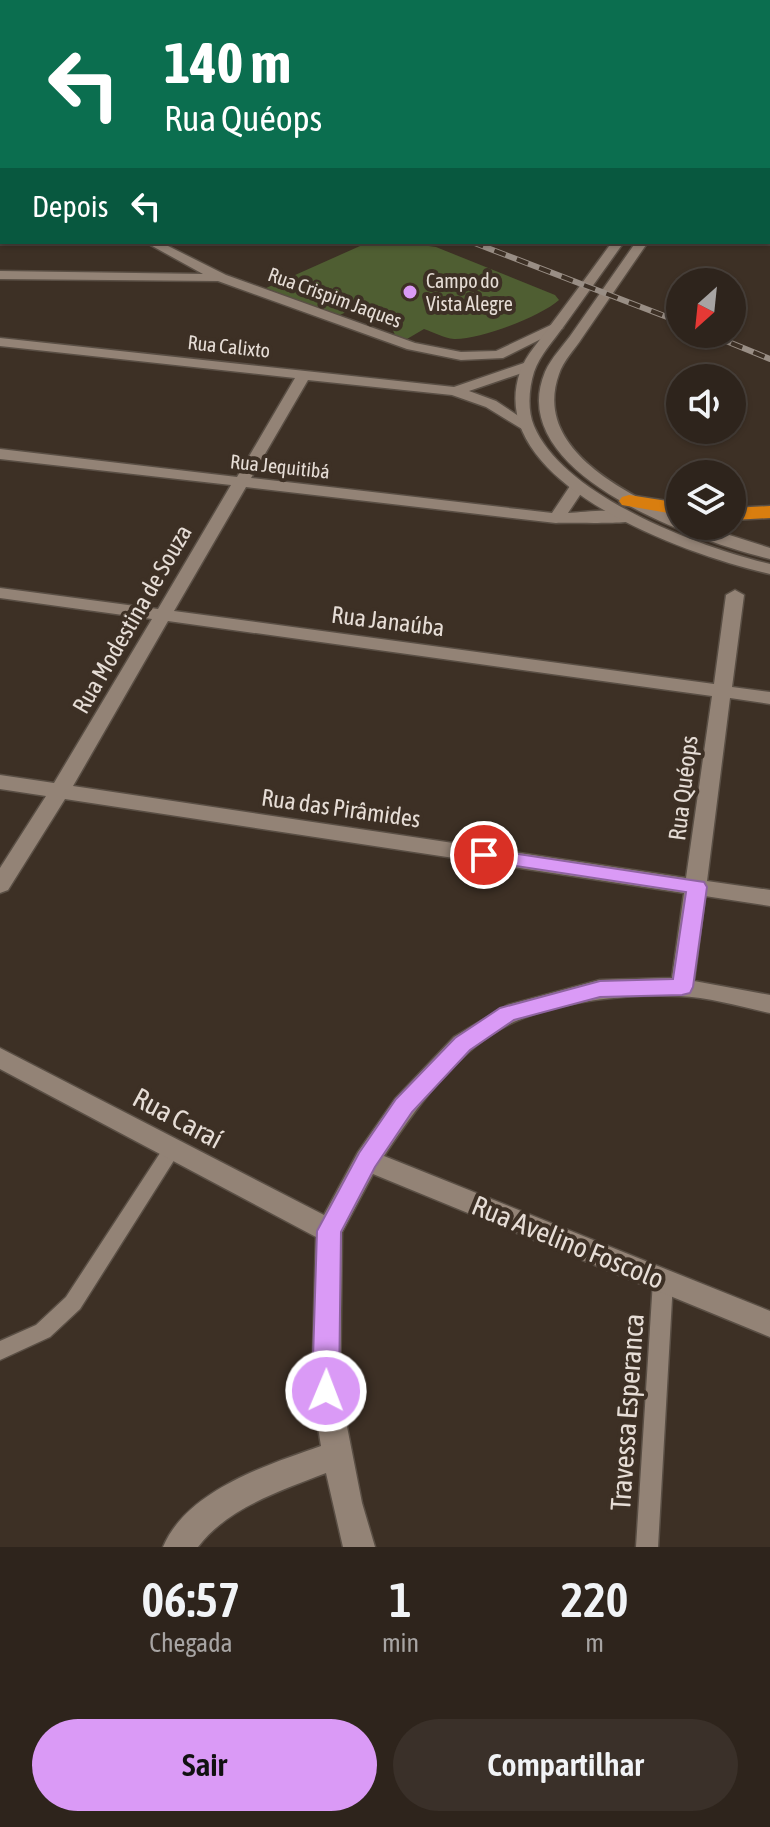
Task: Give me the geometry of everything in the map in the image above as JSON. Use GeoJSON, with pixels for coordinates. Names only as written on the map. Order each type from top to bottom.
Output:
{"type":"FeatureCollection","features":[{"type":"Feature","properties":{"kind":"highway"},"geometry":{"type":"LineString","coordinates":[[630,510],[666,509]]}},
{"type":"Feature","properties":{"kind":"highway"},"geometry":{"type":"LineString","coordinates":[[746,513],[770,512]]}},
{"type":"Feature","properties":{"kind":"street","name":"Rua Crispim Jaques"},"geometry":{"type":"LineString","coordinates":[[155,244],[221,278],[412,346],[461,356],[498,355],[556,328]]}},
{"type":"Feature","properties":{"kind":"street"},"geometry":{"type":"LineString","coordinates":[[527,428],[524,407],[529,366],[617,244]]}},
{"type":"Feature","properties":{"kind":"street"},"geometry":{"type":"LineString","coordinates":[[641,244],[552,372],[547,395],[549,421],[587,471],[630,510],[692,547],[770,569]]}},
{"type":"Feature","properties":{"kind":"street"},"geometry":{"type":"LineString","coordinates":[[0,275],[221,278]]}},
{"type":"Feature","properties":{"kind":"street","name":"Rua Calixto"},"geometry":{"type":"LineString","coordinates":[[0,342],[454,391],[491,404],[527,428],[550,459],[578,486],[630,510]]}},
{"type":"Feature","properties":{"kind":"street","name":"Rua Calixto"},"geometry":{"type":"LineString","coordinates":[[454,391],[492,381],[529,366]]}},
{"type":"Feature","properties":{"kind":"street","name":"Rua Modestina de Souza"},"geometry":{"type":"LineString","coordinates":[[0,885],[59,792],[304,375]]}},
{"type":"Feature","properties":{"kind":"street","name":"Rua Jequitibá"},"geometry":{"type":"LineString","coordinates":[[0,454],[239,484],[556,518],[600,516],[630,510]]}},
{"type":"Feature","properties":{"kind":"street"},"geometry":{"type":"LineString","coordinates":[[556,518],[578,486]]}},
{"type":"Feature","properties":{"kind":"street"},"geometry":{"type":"LineString","coordinates":[[630,510],[666,520]]}},
{"type":"Feature","properties":{"kind":"street"},"geometry":{"type":"LineString","coordinates":[[728,540],[770,554]]}},
{"type":"Feature","properties":{"kind":"street","name":"Rua Janaúba"},"geometry":{"type":"LineString","coordinates":[[0,593],[770,698]]}},
{"type":"Feature","properties":{"kind":"street","name":"Rua Quéops"},"geometry":{"type":"LineString","coordinates":[[682,987],[735,595]]}},
{"type":"Feature","properties":{"kind":"street","name":"Rua das Pirâmides"},"geometry":{"type":"LineString","coordinates":[[0,782],[770,898]]}},
{"type":"Feature","properties":{"kind":"street"},"geometry":{"type":"LineString","coordinates":[[359,1547],[347,1503],[326,1391],[329,1231],[367,1160],[404,1106],[462,1044],[508,1014],[600,989],[682,987],[770,1004]]}},
{"type":"Feature","properties":{"kind":"street","name":"Rua Caraí"},"geometry":{"type":"LineString","coordinates":[[0,1058],[329,1231]]}},
{"type":"Feature","properties":{"kind":"street","name":"Rua Avelino Foscolo"},"geometry":{"type":"LineString","coordinates":[[367,1160],[770,1324]]}},
{"type":"Feature","properties":{"kind":"street"},"geometry":{"type":"LineString","coordinates":[[179,1547],[200,1519],[267,1480],[339,1454]]}},
{"type":"Feature","properties":{"kind":"lane"},"geometry":{"type":"LineString","coordinates":[[0,1351],[43,1331],[73,1303],[172,1149]]}},
{"type":"Feature","properties":{"kind":"lane","name":"Travessa Esperanca"},"geometry":{"type":"LineString","coordinates":[[647,1547],[663,1281]]}},
{"type":"Feature","properties":{"kind":"green space","name":"Campo do Vista Alegre"},"geometry":{"type":"Polygon","coordinates":[[[365,244],[414,244],[436,247],[555,295],[559,300],[524,320],[478,336],[454,339],[424,329],[407,339],[395,335],[389,321],[354,308],[338,316],[266,288],[365,244]]]}},
{"type":"Feature","properties":{"kind":"railway"},"geometry":{"type":"LineString","coordinates":[[477,244],[666,317]]}},
{"type":"Feature","properties":{"kind":"railway"},"geometry":{"type":"LineString","coordinates":[[743,348],[770,359]]}},
{"type":"Feature","properties":{"kind":"place","name":"Campo do Vista Alegre"},"geometry":{"type":"Point","coordinates":[410,292]}},
{"type":"Feature","properties":{"kind":"route"},"geometry":{"type":"LineString","coordinates":[[326,1391],[329,1231],[367,1160],[404,1106],[462,1044],[508,1014],[600,989],[682,987],[697,887],[484,855]]}}]}
